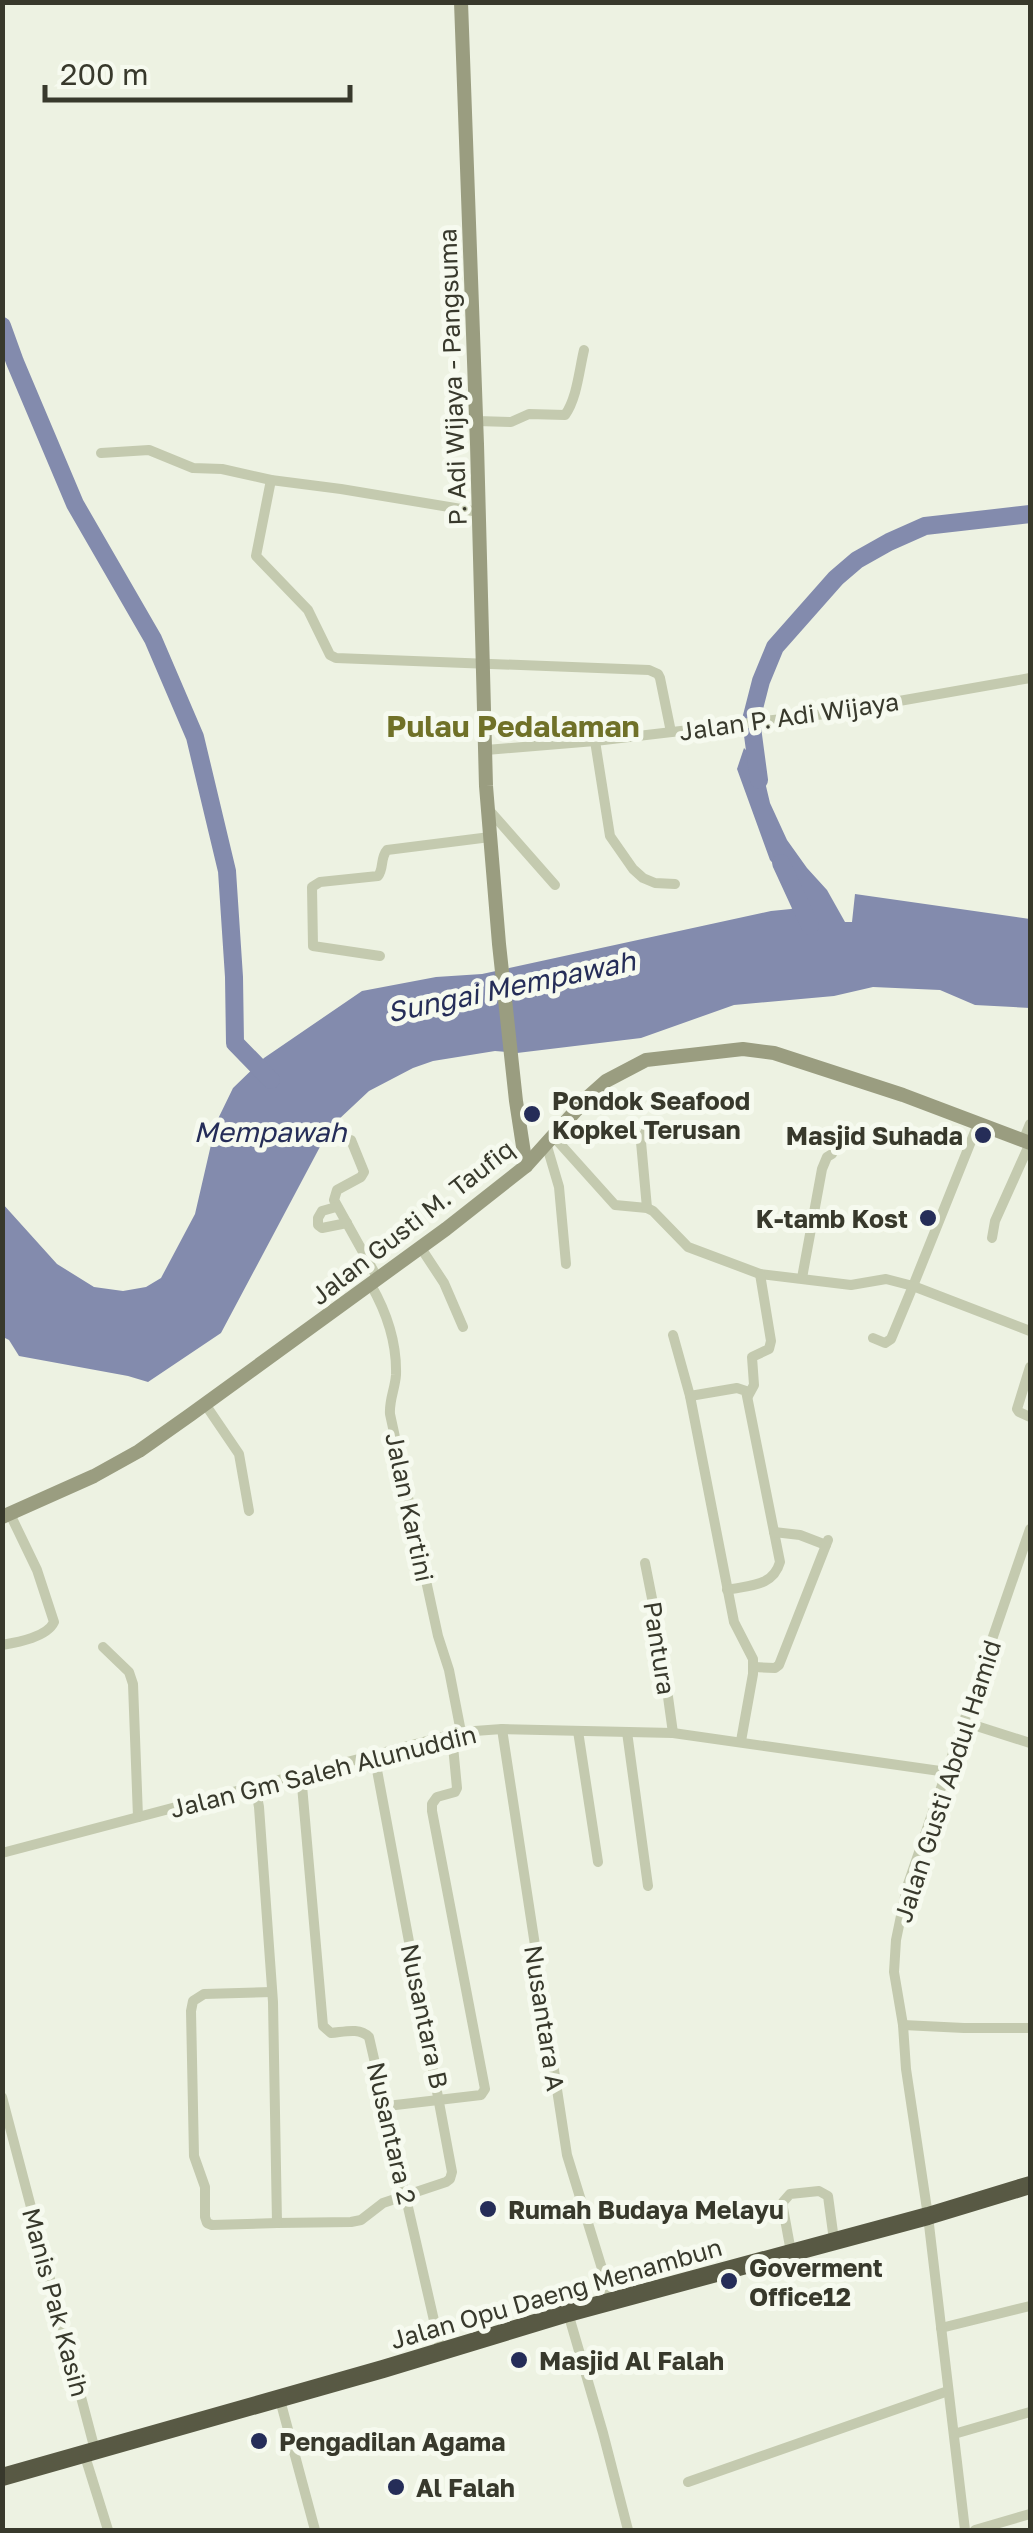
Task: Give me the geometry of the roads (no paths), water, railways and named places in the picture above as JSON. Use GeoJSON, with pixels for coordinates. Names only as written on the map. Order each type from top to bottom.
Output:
{"type":"FeatureCollection","features":[{"type":"Feature","properties":{"kind":"highway","name":"Jalan Opu Daeng Menambun"},"geometry":{"type":"LineString","coordinates":[[2,2476],[1030,2184]]}},
{"type":"Feature","properties":{"kind":"street","name":"P. Adi Wijaya - Pangsuma"},"geometry":{"type":"LineString","coordinates":[[461,2],[488,809],[499,944],[526,1166]]}},
{"type":"Feature","properties":{"kind":"street"},"geometry":{"type":"LineString","coordinates":[[476,421],[511,422],[530,414],[566,415],[584,350]]}},
{"type":"Feature","properties":{"kind":"street"},"geometry":{"type":"LineString","coordinates":[[101,453],[149,450],[185,466],[479,512]]}},
{"type":"Feature","properties":{"kind":"street"},"geometry":{"type":"LineString","coordinates":[[270,480],[256,556],[308,610],[329,654],[336,658],[654,672],[660,678],[672,732]]}},
{"type":"Feature","properties":{"kind":"street","name":"Jalan P. Adi Wijaya"},"geometry":{"type":"LineString","coordinates":[[486,750],[825,714],[1030,678]]}},
{"type":"Feature","properties":{"kind":"street"},"geometry":{"type":"LineString","coordinates":[[595,741],[610,836],[643,878],[655,884],[675,884]]}},
{"type":"Feature","properties":{"kind":"street"},"geometry":{"type":"LineString","coordinates":[[488,809],[555,885]]}},
{"type":"Feature","properties":{"kind":"street"},"geometry":{"type":"LineString","coordinates":[[380,956],[313,946],[312,887],[320,882],[378,876],[387,850],[490,838]]}},
{"type":"Feature","properties":{"kind":"street","name":"Jalan Gusti M. Taufiq"},"geometry":{"type":"LineString","coordinates":[[6,1516],[94,1476],[206,1404],[526,1166],[606,1081],[646,1060],[760,1050],[903,1095],[1028,1142]]}},
{"type":"Feature","properties":{"kind":"street"},"geometry":{"type":"LineString","coordinates":[[873,1338],[885,1343],[891,1339],[978,1124]]}},
{"type":"Feature","properties":{"kind":"street"},"geometry":{"type":"LineString","coordinates":[[992,1238],[995,1221],[1028,1142],[1030,1124]]}},
{"type":"Feature","properties":{"kind":"street"},"geometry":{"type":"LineString","coordinates":[[647,1208],[641,1142],[648,1126]]}},
{"type":"Feature","properties":{"kind":"street"},"geometry":{"type":"LineString","coordinates":[[550,1139],[615,1204],[647,1208],[688,1247],[760,1274],[850,1285],[886,1279],[1030,1330]]}},
{"type":"Feature","properties":{"kind":"street"},"geometry":{"type":"LineString","coordinates":[[550,1139],[566,1264]]}},
{"type":"Feature","properties":{"kind":"street"},"geometry":{"type":"LineString","coordinates":[[347,1223],[322,1228],[318,1218],[322,1211],[336,1207],[337,1190],[364,1172],[352,1140]]}},
{"type":"Feature","properties":{"kind":"street"},"geometry":{"type":"LineString","coordinates":[[802,1278],[822,1169],[827,1156],[832,1154]]}},
{"type":"Feature","properties":{"kind":"street","name":"Jalan Kartini"},"geometry":{"type":"LineString","coordinates":[[336,1207],[347,1223],[390,1325],[396,1378],[390,1414],[438,1636],[449,1670],[456,1734]]}},
{"type":"Feature","properties":{"kind":"street"},"geometry":{"type":"LineString","coordinates":[[420,1248],[444,1283],[463,1328]]}},
{"type":"Feature","properties":{"kind":"street"},"geometry":{"type":"LineString","coordinates":[[748,1396],[754,1385],[752,1358],[769,1348],[771,1341],[760,1274]]}},
{"type":"Feature","properties":{"kind":"street"},"geometry":{"type":"LineString","coordinates":[[674,1335],[690,1396],[734,1622],[754,1667],[741,1742]]}},
{"type":"Feature","properties":{"kind":"street"},"geometry":{"type":"LineString","coordinates":[[1030,1368],[1018,1409],[1030,1417]]}},
{"type":"Feature","properties":{"kind":"street"},"geometry":{"type":"LineString","coordinates":[[690,1396],[738,1388],[746,1392],[780,1562],[774,1578],[727,1590]]}},
{"type":"Feature","properties":{"kind":"street"},"geometry":{"type":"LineString","coordinates":[[206,1404],[239,1454],[249,1512]]}},
{"type":"Feature","properties":{"kind":"street"},"geometry":{"type":"LineString","coordinates":[[2,1645],[50,1630],[54,1622],[37,1570],[6,1516]]}},
{"type":"Feature","properties":{"kind":"street","name":"Jalan Gusti Abdul Hamid"},"geometry":{"type":"LineString","coordinates":[[966,2530],[894,1972],[906,1887],[1030,1529]]}},
{"type":"Feature","properties":{"kind":"street"},"geometry":{"type":"LineString","coordinates":[[754,1667],[774,1668],[782,1660],[827,1542],[774,1532]]}},
{"type":"Feature","properties":{"kind":"street","name":"Pantura"},"geometry":{"type":"LineString","coordinates":[[645,1563],[672,1732]]}},
{"type":"Feature","properties":{"kind":"street"},"geometry":{"type":"LineString","coordinates":[[103,1647],[128,1672],[133,1684],[138,1817]]}},
{"type":"Feature","properties":{"kind":"street"},"geometry":{"type":"LineString","coordinates":[[964,1722],[1030,1742]]}},
{"type":"Feature","properties":{"kind":"street","name":"Jalan Gm Saleh Alunuddin"},"geometry":{"type":"LineString","coordinates":[[2,1853],[374,1754],[456,1734],[502,1729],[672,1732],[946,1772]]}},
{"type":"Feature","properties":{"kind":"street","name":"Nusantara A"},"geometry":{"type":"LineString","coordinates":[[502,1729],[567,2155],[612,2301]]}},
{"type":"Feature","properties":{"kind":"street"},"geometry":{"type":"LineString","coordinates":[[578,1730],[598,1862]]}},
{"type":"Feature","properties":{"kind":"street"},"geometry":{"type":"LineString","coordinates":[[627,1732],[648,1886]]}},
{"type":"Feature","properties":{"kind":"street","name":"Nusantara B"},"geometry":{"type":"LineString","coordinates":[[374,1754],[440,2100],[481,2095],[485,2088],[432,1811],[437,1797],[457,1788],[456,1734]]}},
{"type":"Feature","properties":{"kind":"street","name":"Nusantara 2"},"geometry":{"type":"LineString","coordinates":[[301,1774],[323,2026],[330,2034],[357,2030],[366,2033],[371,2043],[441,2351]]}},
{"type":"Feature","properties":{"kind":"street"},"geometry":{"type":"LineString","coordinates":[[255,1786],[272,1992],[277,2223]]}},
{"type":"Feature","properties":{"kind":"street"},"geometry":{"type":"LineString","coordinates":[[272,1992],[204,1994],[194,2000],[191,2010],[194,2156],[205,2187],[207,2223],[351,2222],[361,2220],[383,2203],[446,2182],[452,2176],[440,2100],[387,2106]]}},
{"type":"Feature","properties":{"kind":"street"},"geometry":{"type":"LineString","coordinates":[[903,2025],[1030,2028]]}},
{"type":"Feature","properties":{"kind":"street","name":"Manis Pak Kasih"},"geometry":{"type":"LineString","coordinates":[[2,2097],[108,2530]]}},
{"type":"Feature","properties":{"kind":"street"},"geometry":{"type":"LineString","coordinates":[[792,2252],[783,2208],[790,2194],[819,2191],[828,2196],[834,2240]]}},
{"type":"Feature","properties":{"kind":"street"},"geometry":{"type":"LineString","coordinates":[[941,2328],[1030,2306]]}},
{"type":"Feature","properties":{"kind":"street"},"geometry":{"type":"LineString","coordinates":[[568,2313],[628,2530]]}},
{"type":"Feature","properties":{"kind":"street"},"geometry":{"type":"LineString","coordinates":[[688,2482],[948,2391]]}},
{"type":"Feature","properties":{"kind":"street"},"geometry":{"type":"LineString","coordinates":[[280,2396],[315,2530]]}},
{"type":"Feature","properties":{"kind":"street"},"geometry":{"type":"LineString","coordinates":[[954,2434],[1030,2412]]}},
{"type":"Feature","properties":{"kind":"street"},"geometry":{"type":"LineString","coordinates":[[975,2530],[1030,2514]]}},
{"type":"Feature","properties":{"kind":"water","name":"Mempawah"},"geometry":{"type":"Polygon","coordinates":[[[744,748],[761,765],[770,803],[787,840],[827,890],[845,922],[852,922],[855,894],[1030,919],[1030,1008],[975,1005],[940,990],[873,987],[834,996],[734,1005],[641,1038],[517,1053],[495,1051],[433,1061],[369,1091],[337,1121],[221,1333],[148,1382],[19,1356],[3,1337],[2,1203],[57,1264],[94,1287],[123,1291],[146,1287],[161,1278],[195,1214],[216,1123],[233,1088],[264,1058],[362,991],[436,977],[482,974],[804,904],[797,890],[770,860],[737,769],[744,748]]]}},
{"type":"Feature","properties":{"kind":"waterway"},"geometry":{"type":"LineString","coordinates":[[2,326],[75,504],[153,639],[195,737],[227,871],[235,1043],[271,1080]]}},
{"type":"Feature","properties":{"kind":"waterway"},"geometry":{"type":"LineString","coordinates":[[759,780],[751,720],[761,681],[775,647],[836,578],[857,560],[925,526],[1030,514]]}},
{"type":"Feature","properties":{"kind":"waterway"},"geometry":{"type":"LineString","coordinates":[[781,863],[810,926]]}},
{"type":"Feature","properties":{"kind":"place","name":"Pondok Seafood Kopkel Terusan"},"geometry":{"type":"Point","coordinates":[532,1114]}},
{"type":"Feature","properties":{"kind":"place","name":"Masjid Suhada"},"geometry":{"type":"Point","coordinates":[983,1135]}},
{"type":"Feature","properties":{"kind":"place","name":"K-tamb Kost"},"geometry":{"type":"Point","coordinates":[928,1218]}},
{"type":"Feature","properties":{"kind":"place","name":"Rumah Budaya Melayu"},"geometry":{"type":"Point","coordinates":[488,2209]}},
{"type":"Feature","properties":{"kind":"place","name":"Goverment Office12"},"geometry":{"type":"Point","coordinates":[729,2281]}},
{"type":"Feature","properties":{"kind":"place","name":"Masjid Al Falah"},"geometry":{"type":"Point","coordinates":[519,2360]}},
{"type":"Feature","properties":{"kind":"place","name":"Pengadilan Agama"},"geometry":{"type":"Point","coordinates":[259,2441]}},
{"type":"Feature","properties":{"kind":"place","name":"Al Falah"},"geometry":{"type":"Point","coordinates":[396,2487]}},
{"type":"Feature","properties":{"kind":"district","name":"Pulau Pedalaman"},"geometry":{"type":"Point","coordinates":[513,726]}},
{"type":"Feature","properties":{"kind":"water label","name":"Sungai Mempawah"},"geometry":{"type":"Point","coordinates":[511,986]}}]}
